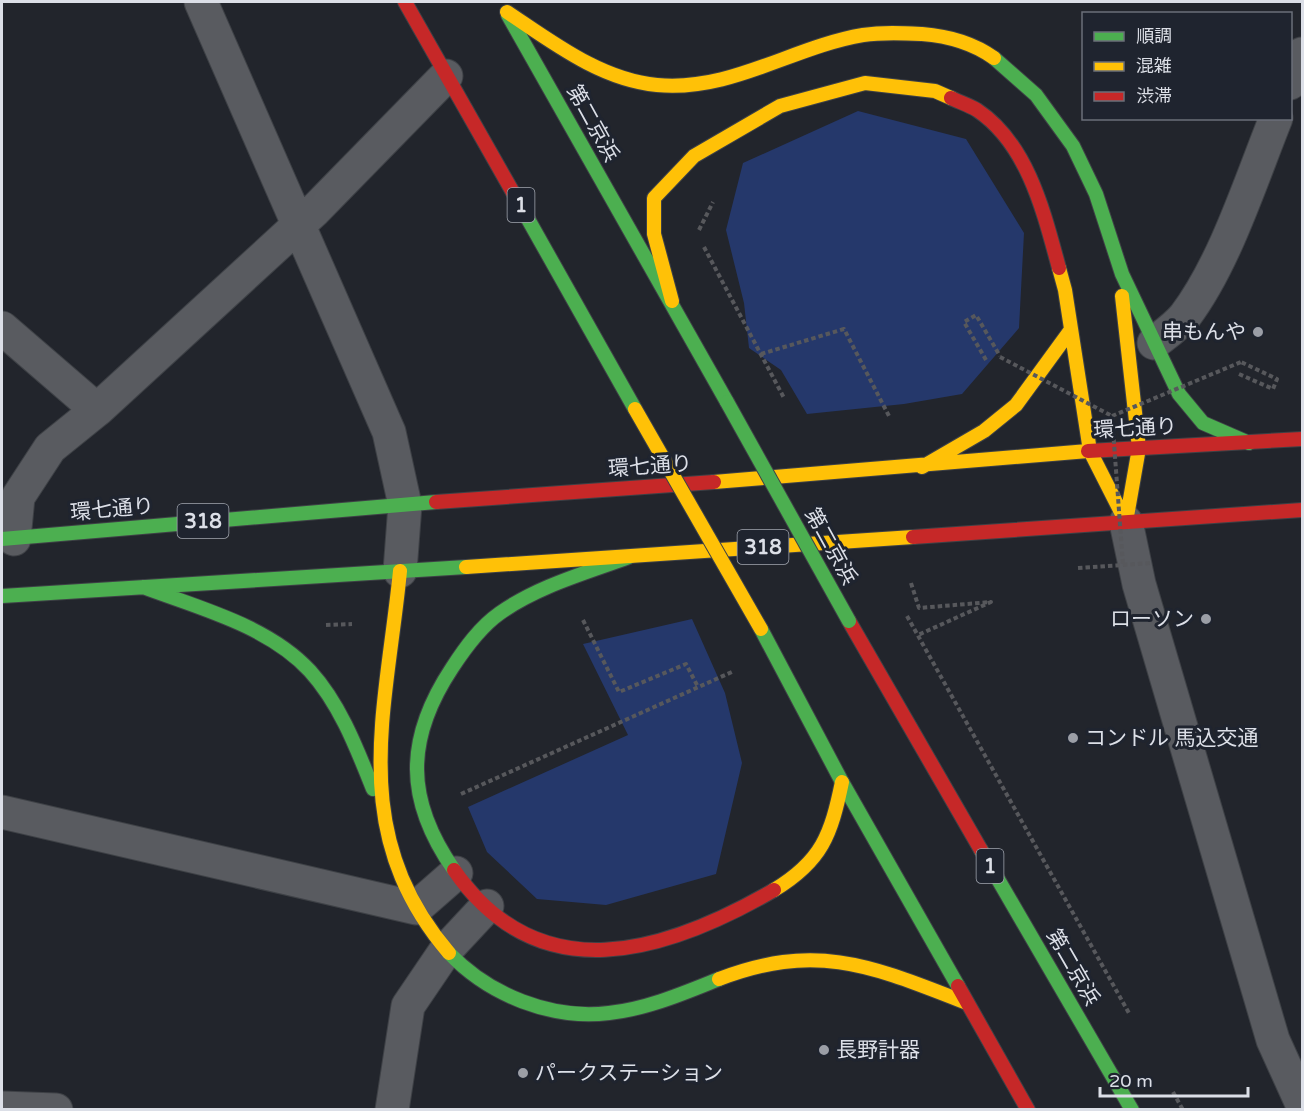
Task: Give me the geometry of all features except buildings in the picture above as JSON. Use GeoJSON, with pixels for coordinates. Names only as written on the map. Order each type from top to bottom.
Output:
{"type":"FeatureCollection","features":[{"type":"Feature","properties":{"kind":"main road","name":"1"},"geometry":{"type":"LineString","coordinates":[[405,2],[761,629],[842,782],[1028,1110]]}},
{"type":"Feature","properties":{"kind":"main road"},"geometry":{"type":"LineString","coordinates":[[502,5],[590,66],[638,80],[677,86],[719,82],[835,41],[876,32],[910,31],[950,38],[985,52],[1018,76],[1072,143],[1093,186],[1118,264],[1174,390],[1205,424],[1249,443]]}},
{"type":"Feature","properties":{"kind":"main road","name":"第二京浜"},"geometry":{"type":"LineString","coordinates":[[502,5],[672,301],[849,621],[1132,1110]]}},
{"type":"Feature","properties":{"kind":"main road"},"geometry":{"type":"LineString","coordinates":[[672,301],[654,234],[654,198],[694,156],[780,106],[865,83],[935,91],[976,109],[1006,139],[1019,158],[1041,204],[1065,290],[1090,451],[1126,522]]}},
{"type":"Feature","properties":{"kind":"main road"},"geometry":{"type":"LineString","coordinates":[[1118,264],[1139,448],[1126,522]]}},
{"type":"Feature","properties":{"kind":"main road"},"geometry":{"type":"LineString","coordinates":[[922,467],[984,431],[1016,405],[1070,331]]}},
{"type":"Feature","properties":{"kind":"main road","name":"環七通り"},"geometry":{"type":"LineString","coordinates":[[8,539],[405,505],[922,467],[1090,451],[1302,439]]}},
{"type":"Feature","properties":{"kind":"main road","name":"318"},"geometry":{"type":"LineString","coordinates":[[2,596],[629,557],[1302,510]]}},
{"type":"Feature","properties":{"kind":"main road"},"geometry":{"type":"LineString","coordinates":[[629,557],[524,598],[498,614],[478,632],[443,680],[424,723],[417,749],[417,772],[422,803],[434,842],[444,860],[487,906],[519,931],[552,944],[582,951],[638,947],[686,934],[735,910],[800,873],[821,850],[832,824],[842,782]]}},
{"type":"Feature","properties":{"kind":"main road"},"geometry":{"type":"LineString","coordinates":[[380,808],[380,723],[398,609],[400,571]]}},
{"type":"Feature","properties":{"kind":"main road"},"geometry":{"type":"LineString","coordinates":[[143,587],[207,610],[261,637],[309,670],[337,709],[354,740],[380,808],[394,867],[416,908],[459,965],[490,986],[521,1000],[573,1013],[611,1013],[644,1006],[765,964],[803,958],[835,961],[890,974],[967,1003]]}},
{"type":"Feature","properties":{"kind":"street"},"geometry":{"type":"LineString","coordinates":[[201,2],[389,432],[405,505],[400,571]]}},
{"type":"Feature","properties":{"kind":"street"},"geometry":{"type":"LineString","coordinates":[[1292,78],[1302,54]]}},
{"type":"Feature","properties":{"kind":"street"},"geometry":{"type":"LineString","coordinates":[[8,539],[18,497],[50,448],[97,410],[298,225],[446,76]]}},
{"type":"Feature","properties":{"kind":"street"},"geometry":{"type":"LineString","coordinates":[[1154,343],[1184,318],[1197,299],[1226,242],[1275,120]]}},
{"type":"Feature","properties":{"kind":"street"},"geometry":{"type":"LineString","coordinates":[[2,328],[97,410]]}},
{"type":"Feature","properties":{"kind":"street"},"geometry":{"type":"LineString","coordinates":[[1126,522],[1138,584],[1273,1040],[1302,1104]]}},
{"type":"Feature","properties":{"kind":"street"},"geometry":{"type":"LineString","coordinates":[[2,812],[416,908],[456,873]]}},
{"type":"Feature","properties":{"kind":"street"},"geometry":{"type":"LineString","coordinates":[[392,1110],[408,1006],[446,950],[487,906]]}},
{"type":"Feature","properties":{"kind":"street"},"geometry":{"type":"LineString","coordinates":[[2,1108],[56,1110]]}},
{"type":"Feature","properties":{"kind":"path"},"geometry":{"type":"LineString","coordinates":[[697,234],[716,196]]}},
{"type":"Feature","properties":{"kind":"path"},"geometry":{"type":"LineString","coordinates":[[702,244],[784,398]]}},
{"type":"Feature","properties":{"kind":"path"},"geometry":{"type":"LineString","coordinates":[[986,360],[964,322],[976,315],[1000,357],[1112,416]]}},
{"type":"Feature","properties":{"kind":"path"},"geometry":{"type":"LineString","coordinates":[[761,354],[844,330],[890,418]]}},
{"type":"Feature","properties":{"kind":"path"},"geometry":{"type":"LineString","coordinates":[[1001,364],[1009,356]]}},
{"type":"Feature","properties":{"kind":"path"},"geometry":{"type":"LineString","coordinates":[[1112,416],[1241,362],[1277,379],[1273,389],[1239,374]]}},
{"type":"Feature","properties":{"kind":"path"},"geometry":{"type":"LineString","coordinates":[[1112,416],[1124,565]]}},
{"type":"Feature","properties":{"kind":"path"},"geometry":{"type":"LineString","coordinates":[[1078,568],[1151,563]]}},
{"type":"Feature","properties":{"kind":"path"},"geometry":{"type":"LineString","coordinates":[[911,583],[919,608],[991,602],[918,635]]}},
{"type":"Feature","properties":{"kind":"path"},"geometry":{"type":"LineString","coordinates":[[907,616],[1131,1017]]}},
{"type":"Feature","properties":{"kind":"path"},"geometry":{"type":"LineString","coordinates":[[583,620],[619,692],[686,664],[698,687]]}},
{"type":"Feature","properties":{"kind":"path"},"geometry":{"type":"LineString","coordinates":[[314,626],[357,624]]}},
{"type":"Feature","properties":{"kind":"path"},"geometry":{"type":"LineString","coordinates":[[729,661],[740,680]]}},
{"type":"Feature","properties":{"kind":"path"},"geometry":{"type":"LineString","coordinates":[[453,798],[734,670]]}},
{"type":"Feature","properties":{"kind":"path"},"geometry":{"type":"LineString","coordinates":[[1172,1089],[1183,1110]]}},
{"type":"Feature","properties":{"kind":"shaded area"},"geometry":{"type":"Polygon","coordinates":[[[858,111],[966,139],[1024,233],[1019,328],[962,394],[904,404],[807,414],[781,370],[749,348],[744,303],[726,230],[743,163],[858,111]]]}},
{"type":"Feature","properties":{"kind":"shaded area"},"geometry":{"type":"Polygon","coordinates":[[[692,619],[725,693],[742,763],[716,874],[606,905],[537,899],[487,852],[468,807],[628,735],[583,644],[692,619]]]}},
{"type":"Feature","properties":{"kind":"traffic: fast"},"geometry":{"type":"LineString","coordinates":[[508,15],[727,402]]}},
{"type":"Feature","properties":{"kind":"traffic: fast"},"geometry":{"type":"LineString","coordinates":[[994,58],[1036,95],[1073,146],[1096,194],[1122,274],[1179,394],[1203,423],[1249,443]]}},
{"type":"Feature","properties":{"kind":"traffic: fast"},"geometry":{"type":"LineString","coordinates":[[515,196],[635,409]]}},
{"type":"Feature","properties":{"kind":"traffic: fast"},"geometry":{"type":"LineString","coordinates":[[727,402],[849,621]]}},
{"type":"Feature","properties":{"kind":"traffic: fast"},"geometry":{"type":"LineString","coordinates":[[2,539],[436,502]]}},
{"type":"Feature","properties":{"kind":"traffic: fast"},"geometry":{"type":"LineString","coordinates":[[454,870],[426,819],[419,794],[417,769],[419,745],[437,694],[452,668],[479,631],[500,613],[546,588],[629,557]]}},
{"type":"Feature","properties":{"kind":"traffic: fast"},"geometry":{"type":"LineString","coordinates":[[2,596],[466,567]]}},
{"type":"Feature","properties":{"kind":"traffic: fast"},"geometry":{"type":"LineString","coordinates":[[143,587],[232,620],[254,630],[293,655],[321,684],[339,712],[373,789]]}},
{"type":"Feature","properties":{"kind":"traffic: fast"},"geometry":{"type":"LineString","coordinates":[[761,629],[842,782],[958,986]]}},
{"type":"Feature","properties":{"kind":"traffic: fast"},"geometry":{"type":"LineString","coordinates":[[981,850],[1132,1110]]}},
{"type":"Feature","properties":{"kind":"traffic: fast"},"geometry":{"type":"LineString","coordinates":[[449,953],[465,968],[502,992],[543,1008],[565,1012],[587,1014],[623,1011],[665,1000],[719,979]]}},
{"type":"Feature","properties":{"kind":"traffic: slow"},"geometry":{"type":"LineString","coordinates":[[507,12],[559,47],[597,68],[636,82],[657,85],[710,82],[837,41],[878,33],[941,36],[969,44],[994,58]]}},
{"type":"Feature","properties":{"kind":"traffic: slow"},"geometry":{"type":"LineString","coordinates":[[672,301],[654,234],[654,198],[694,156],[780,106],[865,83],[935,91],[951,98]]}},
{"type":"Feature","properties":{"kind":"traffic: slow"},"geometry":{"type":"LineString","coordinates":[[1059,268],[1065,290],[1090,451],[1126,522]]}},
{"type":"Feature","properties":{"kind":"traffic: slow"},"geometry":{"type":"LineString","coordinates":[[1122,296],[1139,448],[1126,522]]}},
{"type":"Feature","properties":{"kind":"traffic: slow"},"geometry":{"type":"LineString","coordinates":[[922,467],[984,431],[1016,405],[1070,331]]}},
{"type":"Feature","properties":{"kind":"traffic: slow"},"geometry":{"type":"LineString","coordinates":[[635,409],[761,629]]}},
{"type":"Feature","properties":{"kind":"traffic: slow"},"geometry":{"type":"LineString","coordinates":[[714,482],[1088,451]]}},
{"type":"Feature","properties":{"kind":"traffic: slow"},"geometry":{"type":"LineString","coordinates":[[466,567],[913,537]]}},
{"type":"Feature","properties":{"kind":"traffic: slow"},"geometry":{"type":"LineString","coordinates":[[400,571],[382,722],[381,770],[385,816],[396,862],[417,908],[449,953]]}},
{"type":"Feature","properties":{"kind":"traffic: slow"},"geometry":{"type":"LineString","coordinates":[[774,890],[803,868],[822,845],[833,817],[842,782]]}},
{"type":"Feature","properties":{"kind":"traffic: slow"},"geometry":{"type":"LineString","coordinates":[[719,979],[754,968],[786,962],[816,960],[845,963],[874,970],[967,1003]]}},
{"type":"Feature","properties":{"kind":"traffic: jam"},"geometry":{"type":"LineString","coordinates":[[405,2],[515,196]]}},
{"type":"Feature","properties":{"kind":"traffic: jam"},"geometry":{"type":"LineString","coordinates":[[951,98],[977,110],[995,124],[1009,141],[1032,181],[1059,268]]}},
{"type":"Feature","properties":{"kind":"traffic: jam"},"geometry":{"type":"LineString","coordinates":[[1088,451],[1302,439]]}},
{"type":"Feature","properties":{"kind":"traffic: jam"},"geometry":{"type":"LineString","coordinates":[[436,502],[714,482]]}},
{"type":"Feature","properties":{"kind":"traffic: jam"},"geometry":{"type":"LineString","coordinates":[[913,537],[1302,510]]}},
{"type":"Feature","properties":{"kind":"traffic: jam"},"geometry":{"type":"LineString","coordinates":[[849,621],[981,850]]}},
{"type":"Feature","properties":{"kind":"traffic: jam"},"geometry":{"type":"LineString","coordinates":[[454,870],[488,909],[525,934],[564,947],[605,950],[647,944],[690,931],[774,890]]}},
{"type":"Feature","properties":{"kind":"traffic: jam"},"geometry":{"type":"LineString","coordinates":[[958,986],[1028,1110]]}},
{"type":"Feature","properties":{"kind":"place","name":"串もんや"},"geometry":{"type":"Point","coordinates":[1258,332]}},
{"type":"Feature","properties":{"kind":"place","name":"ローソン"},"geometry":{"type":"Point","coordinates":[1206,619]}},
{"type":"Feature","properties":{"kind":"place","name":"コンドル 馬込交通"},"geometry":{"type":"Point","coordinates":[1073,738]}},
{"type":"Feature","properties":{"kind":"place","name":"長野計器"},"geometry":{"type":"Point","coordinates":[824,1050]}},
{"type":"Feature","properties":{"kind":"place","name":"パークステーション"},"geometry":{"type":"Point","coordinates":[523,1073]}}]}
